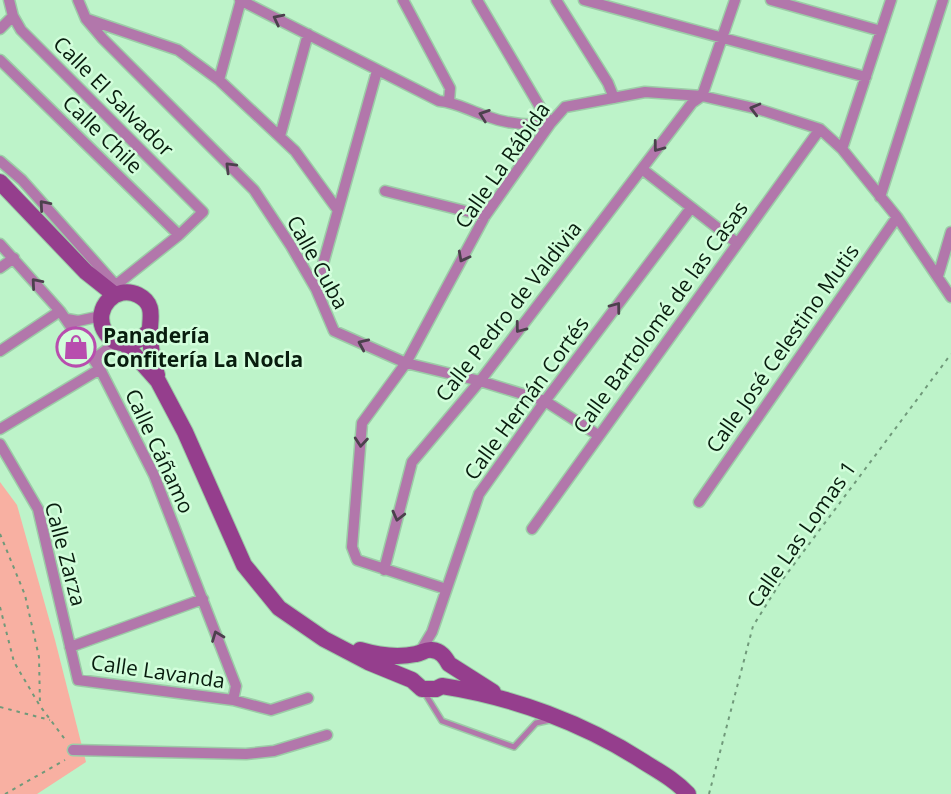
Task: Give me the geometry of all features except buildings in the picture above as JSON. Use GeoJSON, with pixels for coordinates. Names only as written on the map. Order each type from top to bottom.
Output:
{"type":"FeatureCollection","features":[{"type":"Feature","properties":{"kind":"main road"},"geometry":{"type":"LineString","coordinates":[[0,182],[111,299]]}},
{"type":"Feature","properties":{"kind":"main road"},"geometry":{"type":"LineString","coordinates":[[111,299],[133,293],[146,301],[152,316],[149,331],[151,353],[158,381],[185,432],[244,565],[279,608],[324,639],[368,663],[417,684],[436,689],[442,686],[449,674],[443,658]]}},
{"type":"Feature","properties":{"kind":"main road"},"geometry":{"type":"LineString","coordinates":[[111,299],[105,332],[121,343],[158,381]]}},
{"type":"Feature","properties":{"kind":"main road"},"geometry":{"type":"LineString","coordinates":[[121,343],[143,338],[149,331]]}},
{"type":"Feature","properties":{"kind":"main road"},"geometry":{"type":"LineString","coordinates":[[324,639],[376,655],[429,650],[498,697]]}},
{"type":"Feature","properties":{"kind":"main road"},"geometry":{"type":"LineString","coordinates":[[417,684],[410,666],[419,653]]}},
{"type":"Feature","properties":{"kind":"main road"},"geometry":{"type":"LineString","coordinates":[[442,686],[498,697],[614,742],[678,783],[688,794]]}},
{"type":"Feature","properties":{"kind":"street","name":"Calle El Salvador"},"geometry":{"type":"LineString","coordinates":[[9,0],[13,16],[22,30],[203,212],[179,235]]}},
{"type":"Feature","properties":{"kind":"street","name":"Calle Cuba"},"geometry":{"type":"LineString","coordinates":[[78,0],[86,19],[103,39],[254,190],[316,289],[334,331],[406,363],[480,381],[545,401],[598,435]]}},
{"type":"Feature","properties":{"kind":"street"},"geometry":{"type":"LineString","coordinates":[[219,80],[240,0],[439,101],[449,102],[487,117],[526,126],[550,124],[477,0]]}},
{"type":"Feature","properties":{"kind":"street"},"geometry":{"type":"LineString","coordinates":[[391,0],[405,4],[450,89],[449,102]]}},
{"type":"Feature","properties":{"kind":"street"},"geometry":{"type":"LineString","coordinates":[[556,0],[608,83],[614,98]]}},
{"type":"Feature","properties":{"kind":"street"},"geometry":{"type":"LineString","coordinates":[[584,0],[866,77]]}},
{"type":"Feature","properties":{"kind":"street"},"geometry":{"type":"LineString","coordinates":[[702,96],[735,0]]}},
{"type":"Feature","properties":{"kind":"street"},"geometry":{"type":"LineString","coordinates":[[771,0],[881,31]]}},
{"type":"Feature","properties":{"kind":"street"},"geometry":{"type":"LineString","coordinates":[[842,149],[891,0]]}},
{"type":"Feature","properties":{"kind":"street"},"geometry":{"type":"LineString","coordinates":[[880,197],[943,0]]}},
{"type":"Feature","properties":{"kind":"street"},"geometry":{"type":"LineString","coordinates":[[0,29],[13,16]]}},
{"type":"Feature","properties":{"kind":"street"},"geometry":{"type":"LineString","coordinates":[[86,19],[178,50],[219,80],[295,151],[337,209]]}},
{"type":"Feature","properties":{"kind":"street"},"geometry":{"type":"LineString","coordinates":[[280,136],[308,34]]}},
{"type":"Feature","properties":{"kind":"street","name":"Calle Chile"},"geometry":{"type":"LineString","coordinates":[[0,60],[179,235]]}},
{"type":"Feature","properties":{"kind":"street"},"geometry":{"type":"LineString","coordinates":[[316,289],[377,71]]}},
{"type":"Feature","properties":{"kind":"street","name":"Calle La Rábida"},"geometry":{"type":"LineString","coordinates":[[446,589],[357,560],[352,548],[362,423],[406,363],[485,216],[550,124],[565,107],[645,92],[702,96],[758,109],[820,129]]}},
{"type":"Feature","properties":{"kind":"street","name":"Calle Pedro de Valdivia"},"geometry":{"type":"LineString","coordinates":[[384,570],[412,462],[480,381],[692,103],[702,96]]}},
{"type":"Feature","properties":{"kind":"street"},"geometry":{"type":"LineString","coordinates":[[820,129],[842,149],[897,217],[951,297]]}},
{"type":"Feature","properties":{"kind":"street","name":"Calle Bartolomé de las Casas"},"geometry":{"type":"LineString","coordinates":[[532,529],[820,129]]}},
{"type":"Feature","properties":{"kind":"street"},"geometry":{"type":"LineString","coordinates":[[0,161],[22,180],[111,299]]}},
{"type":"Feature","properties":{"kind":"street"},"geometry":{"type":"LineString","coordinates":[[642,169],[737,243]]}},
{"type":"Feature","properties":{"kind":"street"},"geometry":{"type":"LineString","coordinates":[[386,191],[485,216]]}},
{"type":"Feature","properties":{"kind":"street","name":"Calle Hernán Cortés"},"geometry":{"type":"LineString","coordinates":[[419,653],[432,632],[479,494],[545,401],[691,208]]}},
{"type":"Feature","properties":{"kind":"street","name":"Calle José Celestino Mutis"},"geometry":{"type":"LineString","coordinates":[[699,502],[897,217]]}},
{"type":"Feature","properties":{"kind":"street"},"geometry":{"type":"LineString","coordinates":[[938,276],[951,232]]}},
{"type":"Feature","properties":{"kind":"street"},"geometry":{"type":"LineString","coordinates":[[0,351],[63,315],[78,321],[111,299],[179,235]]}},
{"type":"Feature","properties":{"kind":"street","name":"Calle Cáñamo"},"geometry":{"type":"LineString","coordinates":[[0,244],[63,315],[98,366],[154,475],[236,686],[233,700]]}},
{"type":"Feature","properties":{"kind":"street"},"geometry":{"type":"LineString","coordinates":[[0,268],[14,258]]}},
{"type":"Feature","properties":{"kind":"street"},"geometry":{"type":"LineString","coordinates":[[0,429],[98,366],[98,356],[121,343]]}},
{"type":"Feature","properties":{"kind":"street","name":"Calle Zarza"},"geometry":{"type":"LineString","coordinates":[[0,444],[38,509],[78,680]]}},
{"type":"Feature","properties":{"kind":"street"},"geometry":{"type":"LineString","coordinates":[[70,646],[203,599]]}},
{"type":"Feature","properties":{"kind":"street"},"geometry":{"type":"LineString","coordinates":[[432,632],[443,658]]}},
{"type":"Feature","properties":{"kind":"street","name":"Calle Lavanda"},"geometry":{"type":"LineString","coordinates":[[78,680],[233,700],[271,710],[308,698]]}},
{"type":"Feature","properties":{"kind":"street"},"geometry":{"type":"LineString","coordinates":[[73,750],[246,754],[274,751],[327,735]]}},
{"type":"Feature","properties":{"kind":"lane"},"geometry":{"type":"LineString","coordinates":[[417,684],[442,721],[514,747],[536,723],[558,719]]}},
{"type":"Feature","properties":{"kind":"path","name":"Calle Las Lomas 1"},"geometry":{"type":"LineString","coordinates":[[709,794],[753,626],[780,583],[951,354]]}},
{"type":"Feature","properties":{"kind":"path"},"geometry":{"type":"LineString","coordinates":[[0,534],[25,595],[39,657],[40,706]]}},
{"type":"Feature","properties":{"kind":"path"},"geometry":{"type":"LineString","coordinates":[[0,607],[14,662],[40,706],[76,754],[5,794]]}},
{"type":"Feature","properties":{"kind":"path"},"geometry":{"type":"LineString","coordinates":[[0,707],[51,720]]}},
{"type":"Feature","properties":{"kind":"shaded area"},"geometry":{"type":"Polygon","coordinates":[[[0,482],[17,505],[86,762],[37,794],[0,794],[0,482]]]}},
{"type":"Feature","properties":{"kind":"place","name":"Panadería Confitería La Nocla"},"geometry":{"type":"Point","coordinates":[76,347]}}]}
